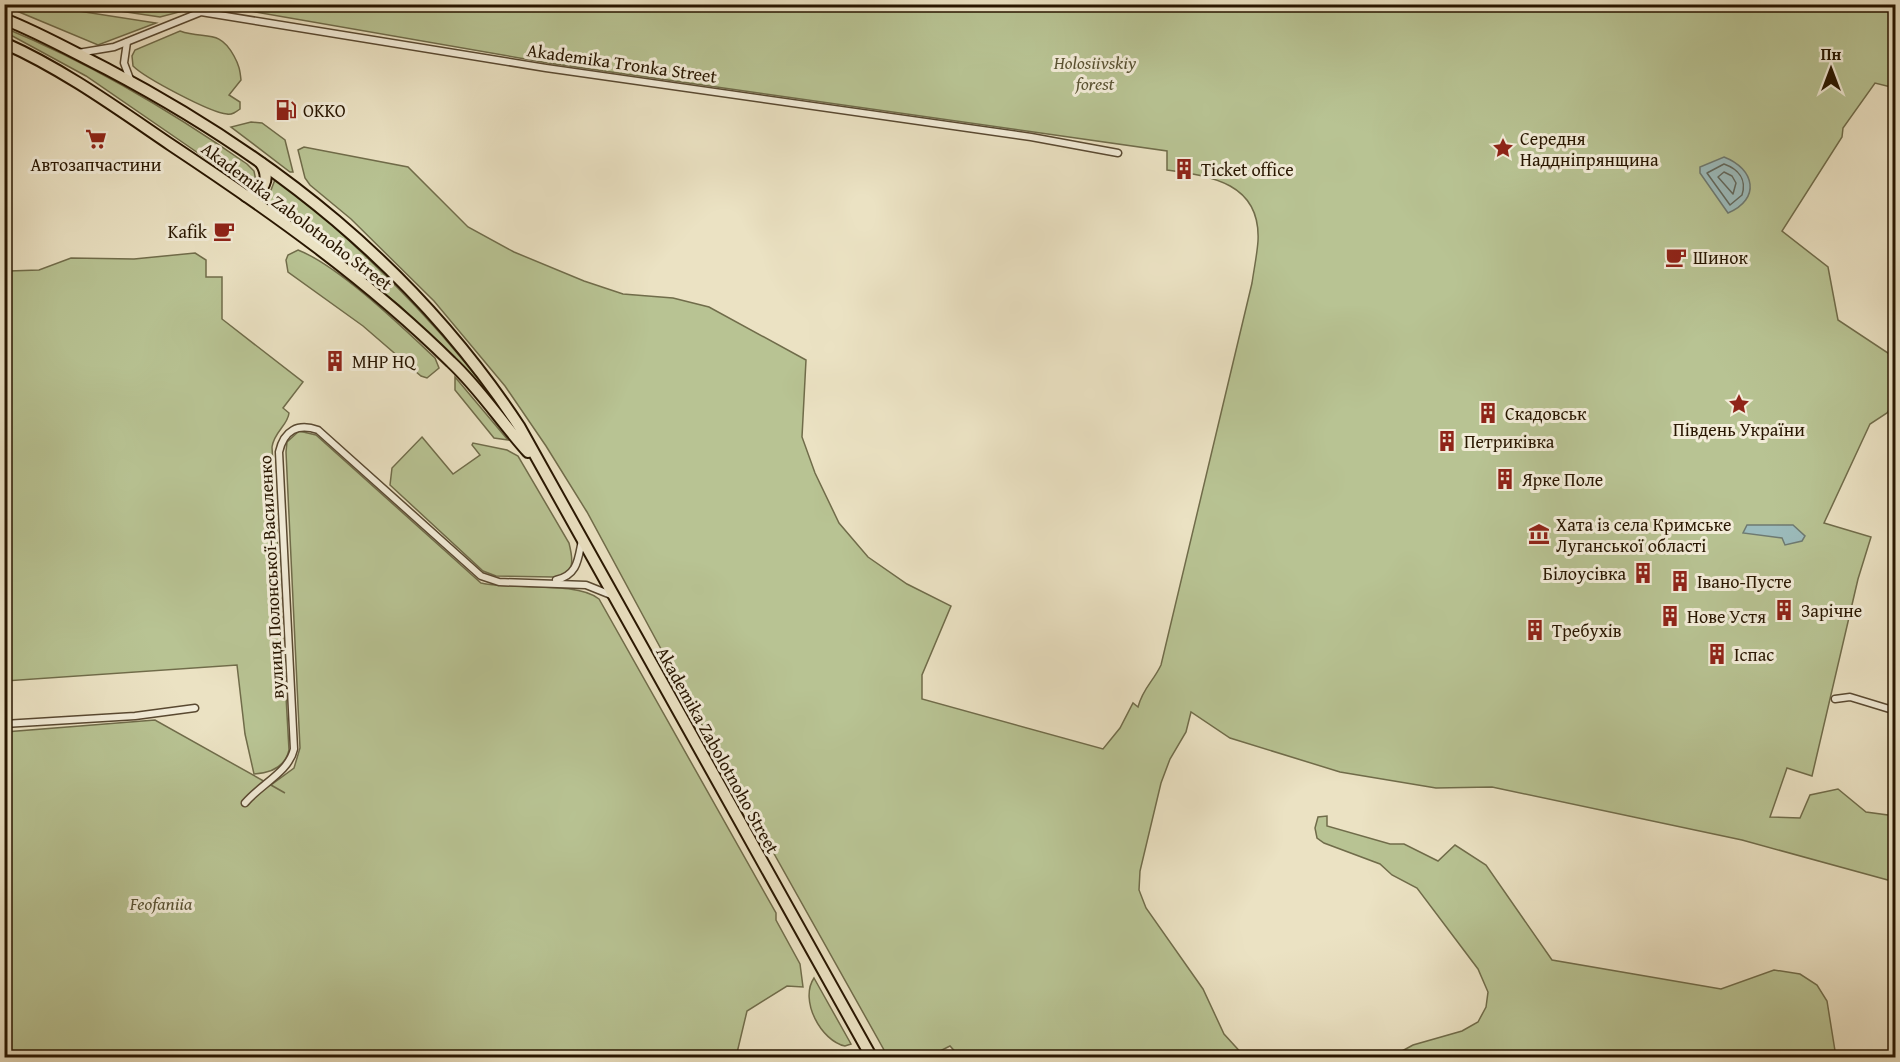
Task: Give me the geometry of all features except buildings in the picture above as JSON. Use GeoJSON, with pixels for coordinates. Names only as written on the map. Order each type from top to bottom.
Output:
{"type":"FeatureCollection","features":[{"type":"Feature","properties":{"kind":"highway","name":"Akademika Zabolotnoho Street"},"geometry":{"type":"LineString","coordinates":[[4,19],[132,83],[208,127],[301,190],[358,238],[429,311],[502,400],[519,426],[872,1058]]}},
{"type":"Feature","properties":{"kind":"highway","name":"Akademika Zabolotnoho Street"},"geometry":{"type":"LineString","coordinates":[[6,43],[122,111],[246,196],[373,292],[418,330],[472,383],[535,458]]}},
{"type":"Feature","properties":{"kind":"highway"},"geometry":{"type":"LineString","coordinates":[[246,196],[253,195],[265,184],[267,177],[261,163]]}},
{"type":"Feature","properties":{"kind":"street","name":"Akademika Tronka Street"},"geometry":{"type":"LineString","coordinates":[[75,53],[103,50],[201,12],[546,68],[1031,137],[1118,153]]}},
{"type":"Feature","properties":{"kind":"street"},"geometry":{"type":"LineString","coordinates":[[127,42],[125,72],[132,83]]}},
{"type":"Feature","properties":{"kind":"street"},"geometry":{"type":"LineString","coordinates":[[4,198],[6,43]]}},
{"type":"Feature","properties":{"kind":"street","name":"вулиця Полонської-Василенко"},"geometry":{"type":"LineString","coordinates":[[244,803],[258,787],[286,768],[291,762],[294,749],[279,452],[282,441],[288,433],[306,426],[318,430],[481,576],[499,582],[586,585],[614,596]]}},
{"type":"Feature","properties":{"kind":"street","name":"вулиця Полонської-Василенко"},"geometry":{"type":"LineString","coordinates":[[547,582],[571,574],[578,561],[582,538]]}},
{"type":"Feature","properties":{"kind":"street"},"geometry":{"type":"LineString","coordinates":[[1835,699],[1850,697],[1896,711]]}},
{"type":"Feature","properties":{"kind":"street"},"geometry":{"type":"LineString","coordinates":[[4,724],[135,716],[195,708]]}},
{"type":"Feature","properties":{"kind":"green space"},"geometry":{"type":"Polygon","coordinates":[[[206,4],[160,17],[79,5],[206,4]]]}},
{"type":"Feature","properties":{"kind":"green space"},"geometry":{"type":"Polygon","coordinates":[[[14,5],[46,6],[156,23],[98,45],[12,9],[14,5]]]}},
{"type":"Feature","properties":{"kind":"green space","name":"Holosiivskiy forest"},"geometry":{"type":"Polygon","coordinates":[[[216,5],[1895,5],[1895,88],[1875,83],[1843,128],[1842,137],[1782,231],[1828,267],[1838,320],[1891,355],[1895,367],[1896,400],[1887,413],[1870,424],[1824,523],[1871,537],[1858,579],[1812,776],[1787,768],[1770,817],[1800,818],[1810,795],[1838,789],[1866,812],[1895,816],[1895,882],[1742,840],[1492,787],[1436,788],[1340,772],[1230,738],[1191,712],[1186,732],[1170,759],[1161,783],[1140,871],[1139,890],[1146,908],[1203,989],[1224,1034],[1245,1057],[961,1058],[950,1046],[934,1054],[934,1057],[888,1057],[708,736],[587,512],[546,446],[505,386],[434,301],[351,219],[310,185],[305,178],[298,150],[304,147],[408,167],[468,227],[514,252],[584,281],[623,294],[673,298],[709,307],[806,360],[802,437],[815,473],[839,523],[868,557],[907,584],[951,606],[922,675],[922,699],[1103,749],[1120,728],[1133,703],[1138,707],[1161,665],[1252,283],[1258,241],[1257,222],[1251,206],[1230,186],[1216,180],[1167,170],[1167,151],[548,63],[216,5]]]}},
{"type":"Feature","properties":{"kind":"green space"},"geometry":{"type":"Polygon","coordinates":[[[5,28],[99,72],[189,125],[247,164],[254,171],[256,181],[246,186],[86,76],[5,32],[5,28]]]}},
{"type":"Feature","properties":{"kind":"green space"},"geometry":{"type":"Polygon","coordinates":[[[180,31],[217,38],[228,47],[240,70],[241,80],[229,95],[240,102],[240,109],[229,114],[207,108],[164,86],[133,66],[132,56],[135,50],[180,31]]]}},
{"type":"Feature","properties":{"kind":"green space"},"geometry":{"type":"Polygon","coordinates":[[[251,122],[262,123],[285,140],[293,172],[231,127],[251,122]]]}},
{"type":"Feature","properties":{"kind":"green space"},"geometry":{"type":"Polygon","coordinates":[[[276,177],[326,220],[397,287],[481,379],[493,399],[454,357],[399,305],[262,198],[271,190],[276,177]]]}},
{"type":"Feature","properties":{"kind":"green space"},"geometry":{"type":"Polygon","coordinates":[[[298,250],[332,269],[369,298],[435,358],[439,368],[427,378],[421,376],[363,326],[288,272],[286,260],[288,255],[298,250]]]}},
{"type":"Feature","properties":{"kind":"green space"},"geometry":{"type":"Polygon","coordinates":[[[195,253],[206,260],[206,277],[222,277],[222,319],[303,382],[283,408],[289,413],[288,417],[275,437],[272,447],[289,750],[284,761],[276,768],[254,774],[245,734],[237,665],[5,681],[7,586],[4,585],[4,401],[9,271],[39,270],[71,258],[134,259],[195,253]]]}},
{"type":"Feature","properties":{"kind":"green space"},"geometry":{"type":"Polygon","coordinates":[[[455,377],[508,440],[494,438],[455,390],[455,377]]]}},
{"type":"Feature","properties":{"kind":"green space","name":"Feofaniia"},"geometry":{"type":"Polygon","coordinates":[[[299,431],[316,435],[481,583],[576,590],[589,593],[599,599],[776,913],[776,920],[800,964],[803,987],[787,986],[747,1011],[736,1057],[5,1058],[5,732],[155,720],[285,793],[271,785],[294,768],[300,748],[286,452],[287,442],[299,431]]]}},
{"type":"Feature","properties":{"kind":"green space"},"geometry":{"type":"Polygon","coordinates":[[[422,437],[453,474],[480,455],[472,445],[473,443],[507,450],[518,456],[569,543],[572,560],[569,570],[561,576],[554,577],[496,576],[483,571],[390,485],[392,468],[422,437]]]}},
{"type":"Feature","properties":{"kind":"green space"},"geometry":{"type":"Polygon","coordinates":[[[1327,816],[1327,826],[1390,844],[1404,844],[1438,861],[1455,845],[1486,865],[1552,960],[1721,989],[1774,970],[1800,974],[1817,985],[1827,1001],[1836,1057],[1391,1057],[1413,1045],[1462,1031],[1478,1022],[1486,1007],[1488,992],[1478,969],[1417,888],[1392,875],[1380,864],[1324,843],[1317,838],[1315,828],[1318,817],[1327,816]]]}},
{"type":"Feature","properties":{"kind":"green space"},"geometry":{"type":"Polygon","coordinates":[[[814,978],[851,1044],[845,1046],[836,1043],[821,1028],[815,1018],[809,997],[814,978]]]}},
{"type":"Feature","properties":{"kind":"water"},"geometry":{"type":"Polygon","coordinates":[[[1724,157],[1742,169],[1748,176],[1750,184],[1746,200],[1728,213],[1700,173],[1700,167],[1724,157]]]}},
{"type":"Feature","properties":{"kind":"water"},"geometry":{"type":"Polygon","coordinates":[[[1747,525],[1793,525],[1805,536],[1802,541],[1785,545],[1782,538],[1743,533],[1747,525]]]}},
{"type":"Feature","properties":{"kind":"place","name":"OKKO"},"geometry":{"type":"Point","coordinates":[286,110]}},
{"type":"Feature","properties":{"kind":"place","name":"Автозапчастини"},"geometry":{"type":"Point","coordinates":[96,139]}},
{"type":"Feature","properties":{"kind":"place","name":"Середня Наддніпрянщина"},"geometry":{"type":"Point","coordinates":[1503,148]}},
{"type":"Feature","properties":{"kind":"place","name":"Ticket office"},"geometry":{"type":"Point","coordinates":[1184,169]}},
{"type":"Feature","properties":{"kind":"place","name":"Kafik"},"geometry":{"type":"Point","coordinates":[224,231]}},
{"type":"Feature","properties":{"kind":"place","name":"Шинок"},"geometry":{"type":"Point","coordinates":[1676,257]}},
{"type":"Feature","properties":{"kind":"place","name":"MHP HQ"},"geometry":{"type":"Point","coordinates":[335,361]}},
{"type":"Feature","properties":{"kind":"place","name":"Південь України"},"geometry":{"type":"Point","coordinates":[1739,404]}},
{"type":"Feature","properties":{"kind":"place","name":"Скадовськ"},"geometry":{"type":"Point","coordinates":[1488,413]}},
{"type":"Feature","properties":{"kind":"place","name":"Петриківка"},"geometry":{"type":"Point","coordinates":[1447,441]}},
{"type":"Feature","properties":{"kind":"place","name":"Ярке Поле"},"geometry":{"type":"Point","coordinates":[1505,479]}},
{"type":"Feature","properties":{"kind":"place","name":"Хата iз села Кримське Луганської області"},"geometry":{"type":"Point","coordinates":[1539,534]}},
{"type":"Feature","properties":{"kind":"place","name":"Білоусівка"},"geometry":{"type":"Point","coordinates":[1643,573]}},
{"type":"Feature","properties":{"kind":"place","name":"Івано-Пусте"},"geometry":{"type":"Point","coordinates":[1680,581]}},
{"type":"Feature","properties":{"kind":"place","name":"Зарічне"},"geometry":{"type":"Point","coordinates":[1784,610]}},
{"type":"Feature","properties":{"kind":"place","name":"Нове Устя"},"geometry":{"type":"Point","coordinates":[1670,616]}},
{"type":"Feature","properties":{"kind":"place","name":"Требухів"},"geometry":{"type":"Point","coordinates":[1535,630]}},
{"type":"Feature","properties":{"kind":"place","name":"Іспас"},"geometry":{"type":"Point","coordinates":[1717,654]}}]}
